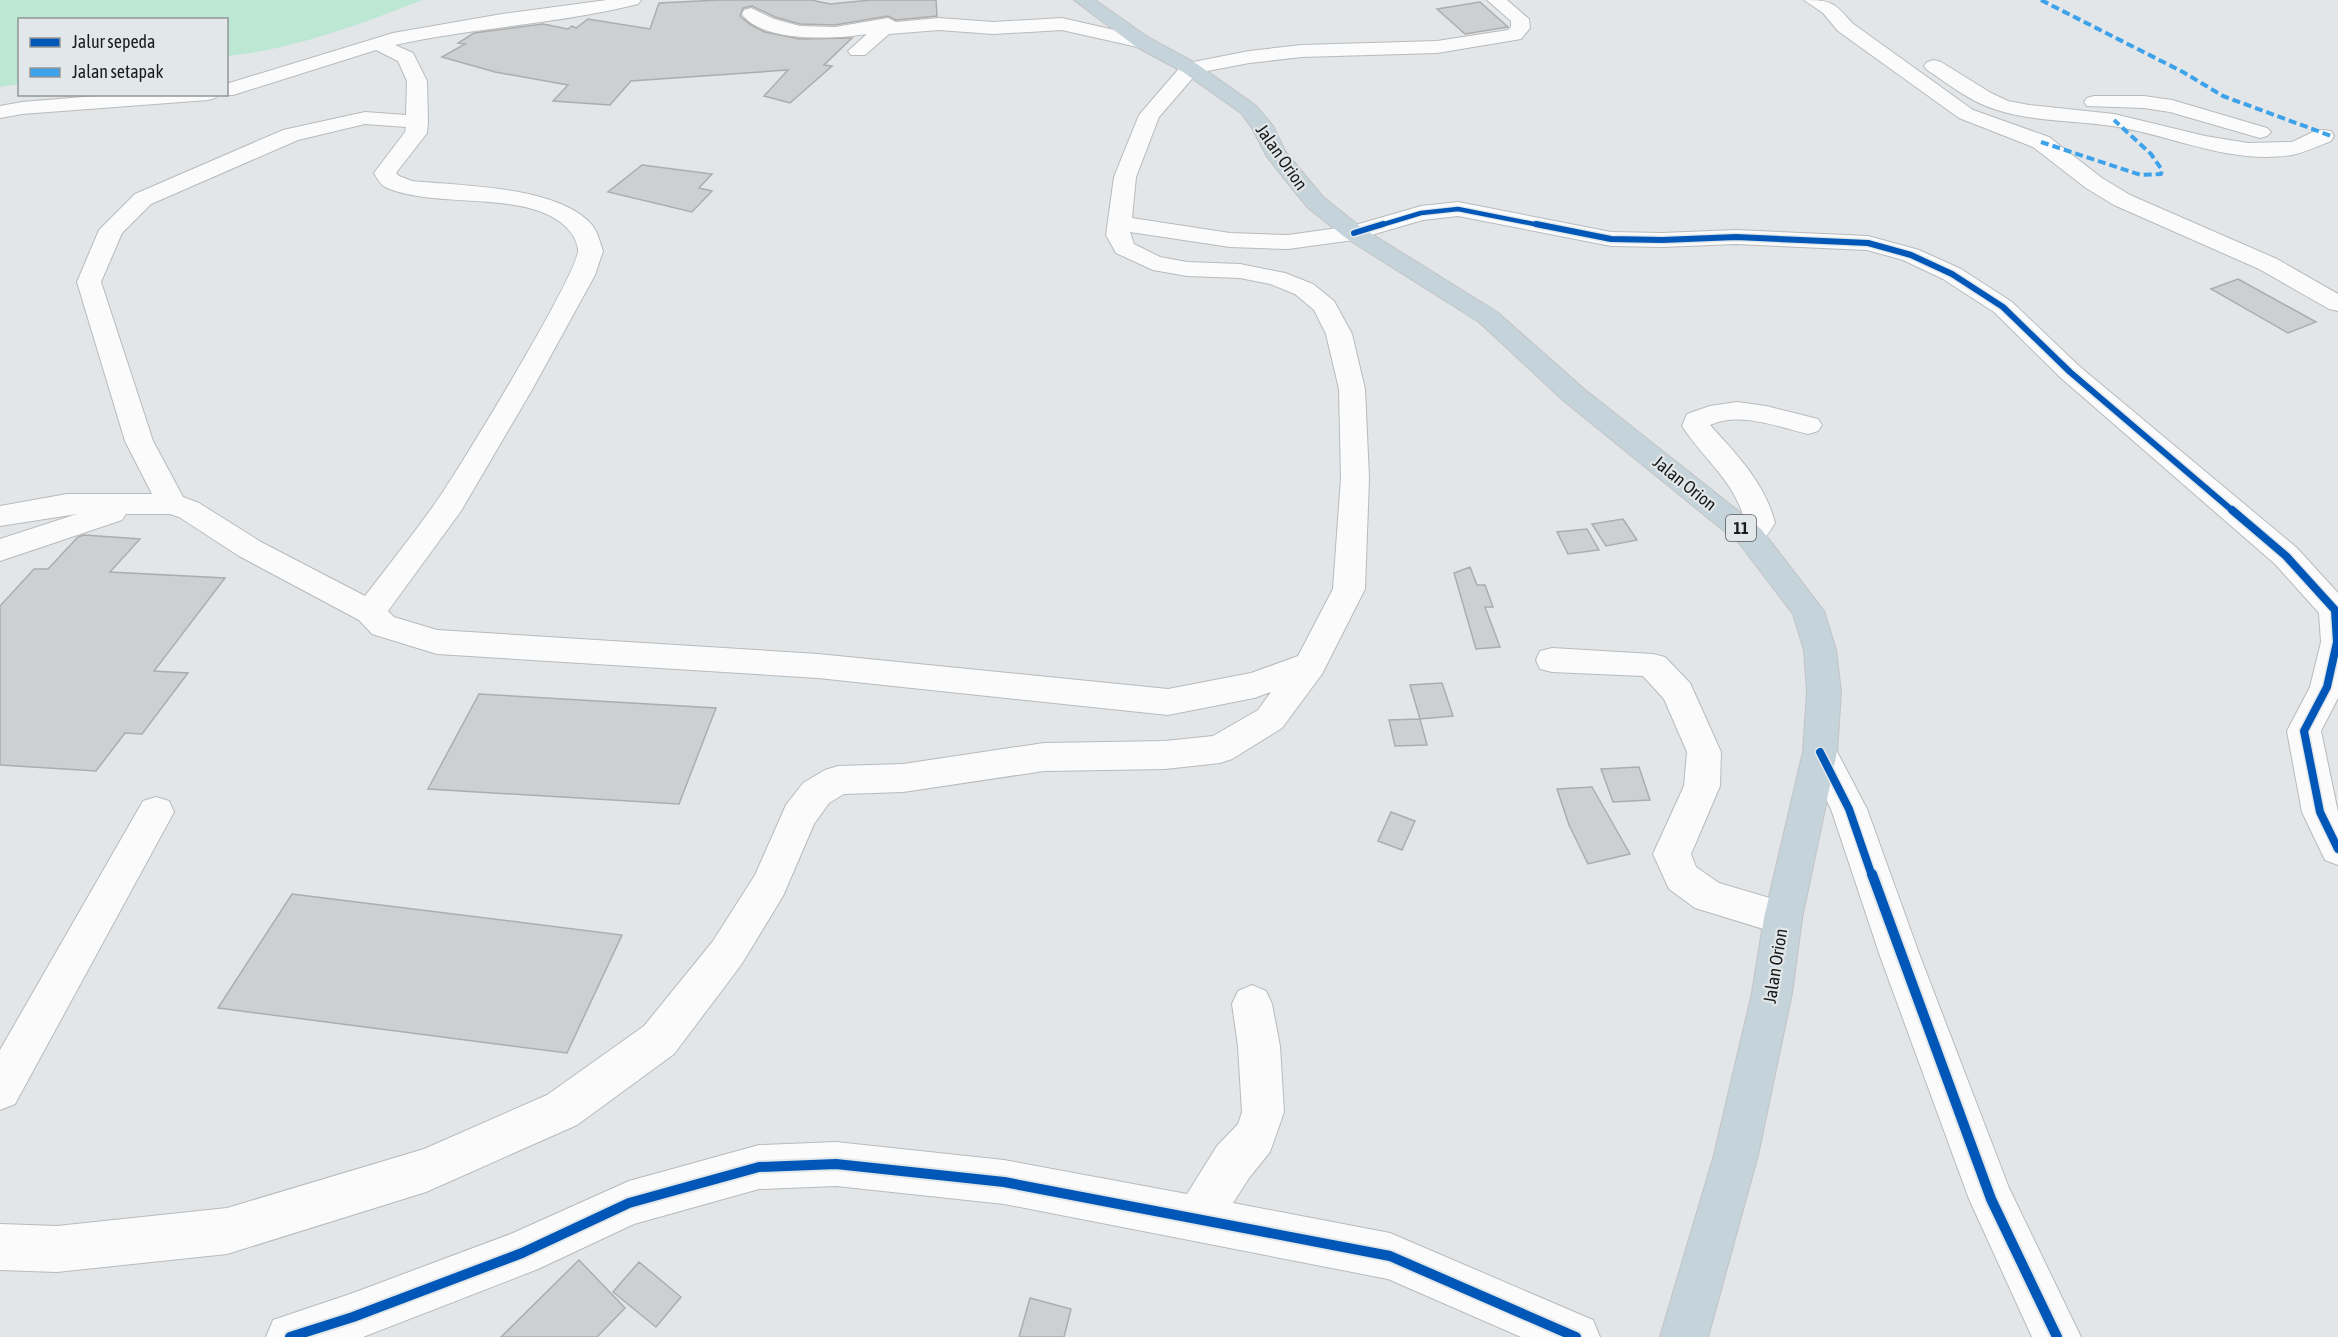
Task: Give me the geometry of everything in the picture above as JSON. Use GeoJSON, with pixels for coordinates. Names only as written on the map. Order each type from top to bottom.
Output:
{"type":"FeatureCollection","features":[{"type":"Feature","properties":{"kind":"highway","name":"Jalan Orion"},"geometry":{"type":"LineString","coordinates":[[1083,0],[1142,42],[1190,68],[1248,109],[1262,126],[1275,152],[1315,202],[1354,233],[1488,317],[1574,395],[1750,536],[1808,611],[1820,650],[1824,692],[1820,752],[1783,918],[1772,993],[1736,1155],[1684,1337]]}},
{"type":"Feature","properties":{"kind":"street"},"geometry":{"type":"LineString","coordinates":[[228,90],[356,50],[380,45],[393,39],[632,0]]}},
{"type":"Feature","properties":{"kind":"street"},"geometry":{"type":"LineString","coordinates":[[0,1247],[57,1249],[227,1231],[426,1170],[562,1110],[659,1040],[727,953],[770,884],[799,816],[816,794],[838,780],[903,778],[1044,757],[1165,755],[1220,749],[1270,719],[1310,665],[1349,589],[1355,478],[1354,434],[1352,389],[1339,334],[1325,306],[1305,289],[1276,278],[1240,271],[1187,269],[1153,263],[1124,248],[1118,236],[1125,177],[1149,116],[1190,68],[1249,57],[1302,51],[1437,47],[1514,35],[1521,28],[1520,19],[1496,0]]}},
{"type":"Feature","properties":{"kind":"street"},"geometry":{"type":"LineString","coordinates":[[1822,5],[1862,24],[1902,50],[1933,65],[2000,105],[2022,110],[2114,120],[2237,148],[2269,150],[2294,148],[2330,137]]}},
{"type":"Feature","properties":{"kind":"street"},"geometry":{"type":"LineString","coordinates":[[1822,5],[1845,27],[1966,114],[2041,142],[2094,183],[2122,200],[2268,264],[2338,304]]}},
{"type":"Feature","properties":{"kind":"street"},"geometry":{"type":"LineString","coordinates":[[751,14],[775,27],[826,34],[934,19],[993,28],[1062,24],[1142,42]]}},
{"type":"Feature","properties":{"kind":"street"},"geometry":{"type":"LineString","coordinates":[[858,51],[884,29],[934,19]]}},
{"type":"Feature","properties":{"kind":"street"},"geometry":{"type":"LineString","coordinates":[[370,612],[446,511],[490,440],[583,275],[591,251],[583,229],[556,209],[522,199],[409,187],[391,181],[385,173],[416,133],[417,81],[406,57],[380,45]]}},
{"type":"Feature","properties":{"kind":"street"},"geometry":{"type":"LineString","coordinates":[[1933,65],[2021,95],[2079,103],[2124,102],[2172,106],[2262,133],[2330,137]]}},
{"type":"Feature","properties":{"kind":"street"},"geometry":{"type":"LineString","coordinates":[[0,112],[33,107],[181,96]]}},
{"type":"Feature","properties":{"kind":"street"},"geometry":{"type":"LineString","coordinates":[[2088,118],[2106,112],[2124,102]]}},
{"type":"Feature","properties":{"kind":"street"},"geometry":{"type":"LineString","coordinates":[[172,504],[139,441],[89,282],[111,230],[143,199],[291,135],[365,118],[418,122]]}},
{"type":"Feature","properties":{"kind":"street"},"geometry":{"type":"LineString","coordinates":[[1119,223],[1230,240],[1288,242],[1354,233],[1421,213],[1458,209],[1611,239],[1662,240],[1736,237],[1868,243],[1911,255],[1952,274],[2003,307],[2070,372],[2286,556],[2335,610],[2337,642],[2327,687],[2304,731],[2320,812],[2338,849]]}},
{"type":"Feature","properties":{"kind":"street"},"geometry":{"type":"LineString","coordinates":[[1750,536],[1760,524],[1757,507],[1749,490],[1695,426],[1697,420],[1708,413],[1727,411],[1755,413],[1808,425]]}},
{"type":"Feature","properties":{"kind":"street"},"geometry":{"type":"LineString","coordinates":[[0,550],[138,503]]}},
{"type":"Feature","properties":{"kind":"street"},"geometry":{"type":"LineString","coordinates":[[0,516],[67,504],[172,504],[189,510],[213,527],[282,567],[370,612],[383,626],[437,642],[818,666],[1168,702],[1254,685],[1310,665]]}},
{"type":"Feature","properties":{"kind":"street"},"geometry":{"type":"LineString","coordinates":[[1552,660],[1653,666],[1678,692],[1704,752],[1702,786],[1672,854],[1682,878],[1708,897],[1783,918]]}},
{"type":"Feature","properties":{"kind":"street"},"geometry":{"type":"LineString","coordinates":[[1820,752],[1849,809],[1900,956],[1991,1199],[2057,1337]]}},
{"type":"Feature","properties":{"kind":"street"},"geometry":{"type":"LineString","coordinates":[[0,1090],[156,812]]}},
{"type":"Feature","properties":{"kind":"street"},"geometry":{"type":"LineString","coordinates":[[1197,1219],[1233,1162],[1255,1137],[1263,1112],[1259,1047],[1252,1004]]}},
{"type":"Feature","properties":{"kind":"street"},"geometry":{"type":"LineString","coordinates":[[290,1337],[353,1317],[522,1253],[629,1203],[759,1167],[836,1164],[1004,1182],[1390,1256],[1576,1337]]}},
{"type":"Feature","properties":{"kind":"green space"},"geometry":{"type":"Polygon","coordinates":[[[0,0],[422,0],[351,27],[301,42],[228,56],[228,18],[18,18],[18,84],[0,87],[0,0]]]}},
{"type":"Feature","properties":{"kind":"building"},"geometry":{"type":"Polygon","coordinates":[[[719,0],[811,0],[830,4],[871,0],[936,0],[937,16],[896,20],[888,16],[835,25],[800,24],[775,17],[752,6],[743,8],[740,16],[765,32],[800,39],[852,38],[824,65],[832,66],[790,103],[764,96],[788,70],[631,81],[610,105],[553,101],[568,85],[495,72],[442,57],[465,44],[458,43],[474,33],[543,24],[568,29],[572,26],[576,28],[588,19],[650,29],[659,3],[719,0]]]}},
{"type":"Feature","properties":{"kind":"building"},"geometry":{"type":"Polygon","coordinates":[[[1480,2],[1508,27],[1465,34],[1437,9],[1480,2]]]}},
{"type":"Feature","properties":{"kind":"building"},"geometry":{"type":"Polygon","coordinates":[[[642,165],[712,174],[699,188],[712,191],[692,212],[608,192],[642,165]]]}},
{"type":"Feature","properties":{"kind":"building"},"geometry":{"type":"Polygon","coordinates":[[[2238,279],[2316,322],[2288,333],[2211,289],[2238,279]]]}},
{"type":"Feature","properties":{"kind":"building"},"geometry":{"type":"Polygon","coordinates":[[[1623,519],[1637,540],[1606,546],[1592,524],[1623,519]]]}},
{"type":"Feature","properties":{"kind":"building"},"geometry":{"type":"Polygon","coordinates":[[[1587,529],[1599,550],[1568,554],[1557,532],[1587,529]]]}},
{"type":"Feature","properties":{"kind":"building"},"geometry":{"type":"Polygon","coordinates":[[[84,535],[140,539],[110,572],[225,578],[154,671],[188,673],[142,734],[125,733],[96,771],[0,765],[0,606],[34,569],[48,569],[78,537],[84,535]]]}},
{"type":"Feature","properties":{"kind":"building"},"geometry":{"type":"Polygon","coordinates":[[[1470,567],[1477,585],[1485,585],[1493,607],[1485,607],[1500,647],[1476,649],[1454,573],[1470,567]]]}},
{"type":"Feature","properties":{"kind":"building"},"geometry":{"type":"Polygon","coordinates":[[[1442,683],[1453,716],[1420,719],[1410,685],[1442,683]]]}},
{"type":"Feature","properties":{"kind":"building"},"geometry":{"type":"Polygon","coordinates":[[[479,694],[716,708],[679,804],[428,789],[479,694]]]}},
{"type":"Feature","properties":{"kind":"building"},"geometry":{"type":"Polygon","coordinates":[[[1420,719],[1427,745],[1395,746],[1389,720],[1420,719]]]}},
{"type":"Feature","properties":{"kind":"building"},"geometry":{"type":"Polygon","coordinates":[[[1639,767],[1650,800],[1613,802],[1601,769],[1639,767]]]}},
{"type":"Feature","properties":{"kind":"building"},"geometry":{"type":"Polygon","coordinates":[[[1592,787],[1630,854],[1588,864],[1569,825],[1557,789],[1592,787]]]}},
{"type":"Feature","properties":{"kind":"building"},"geometry":{"type":"Polygon","coordinates":[[[1391,812],[1415,821],[1402,850],[1378,841],[1391,812]]]}},
{"type":"Feature","properties":{"kind":"building"},"geometry":{"type":"Polygon","coordinates":[[[292,894],[622,935],[567,1053],[218,1008],[292,894]]]}},
{"type":"Feature","properties":{"kind":"building"},"geometry":{"type":"Polygon","coordinates":[[[579,1260],[625,1308],[597,1337],[501,1337],[579,1260]]]}},
{"type":"Feature","properties":{"kind":"building"},"geometry":{"type":"Polygon","coordinates":[[[639,1262],[681,1297],[656,1327],[613,1292],[639,1262]]]}},
{"type":"Feature","properties":{"kind":"building"},"geometry":{"type":"Polygon","coordinates":[[[1030,1298],[1071,1309],[1064,1337],[1019,1337],[1030,1298]]]}},
{"type":"Feature","properties":{"kind":"marked path"},"geometry":{"type":"LineString","coordinates":[[2041,0],[2183,72],[2223,96],[2334,137]]}},
{"type":"Feature","properties":{"kind":"marked path"},"geometry":{"type":"LineString","coordinates":[[2041,142],[2141,175],[2161,174],[2162,170],[2151,154],[2114,120]]}},
{"type":"Feature","properties":{"kind":"cycle path"},"geometry":{"type":"LineString","coordinates":[[1354,233],[1421,213],[1458,209],[1611,239],[1662,240],[1736,237],[1868,243],[1911,255],[1952,274],[2003,307],[2070,372],[2286,556],[2335,610],[2337,642],[2327,687],[2304,731],[2320,812],[2338,849]]}},
{"type":"Feature","properties":{"kind":"cycle path"},"geometry":{"type":"LineString","coordinates":[[1820,752],[1849,809],[1900,956],[1991,1199],[2057,1337]]}},
{"type":"Feature","properties":{"kind":"cycle path"},"geometry":{"type":"LineString","coordinates":[[290,1337],[353,1317],[522,1253],[629,1203],[759,1167],[836,1164],[1004,1182],[1390,1256],[1576,1337]]}}]}
